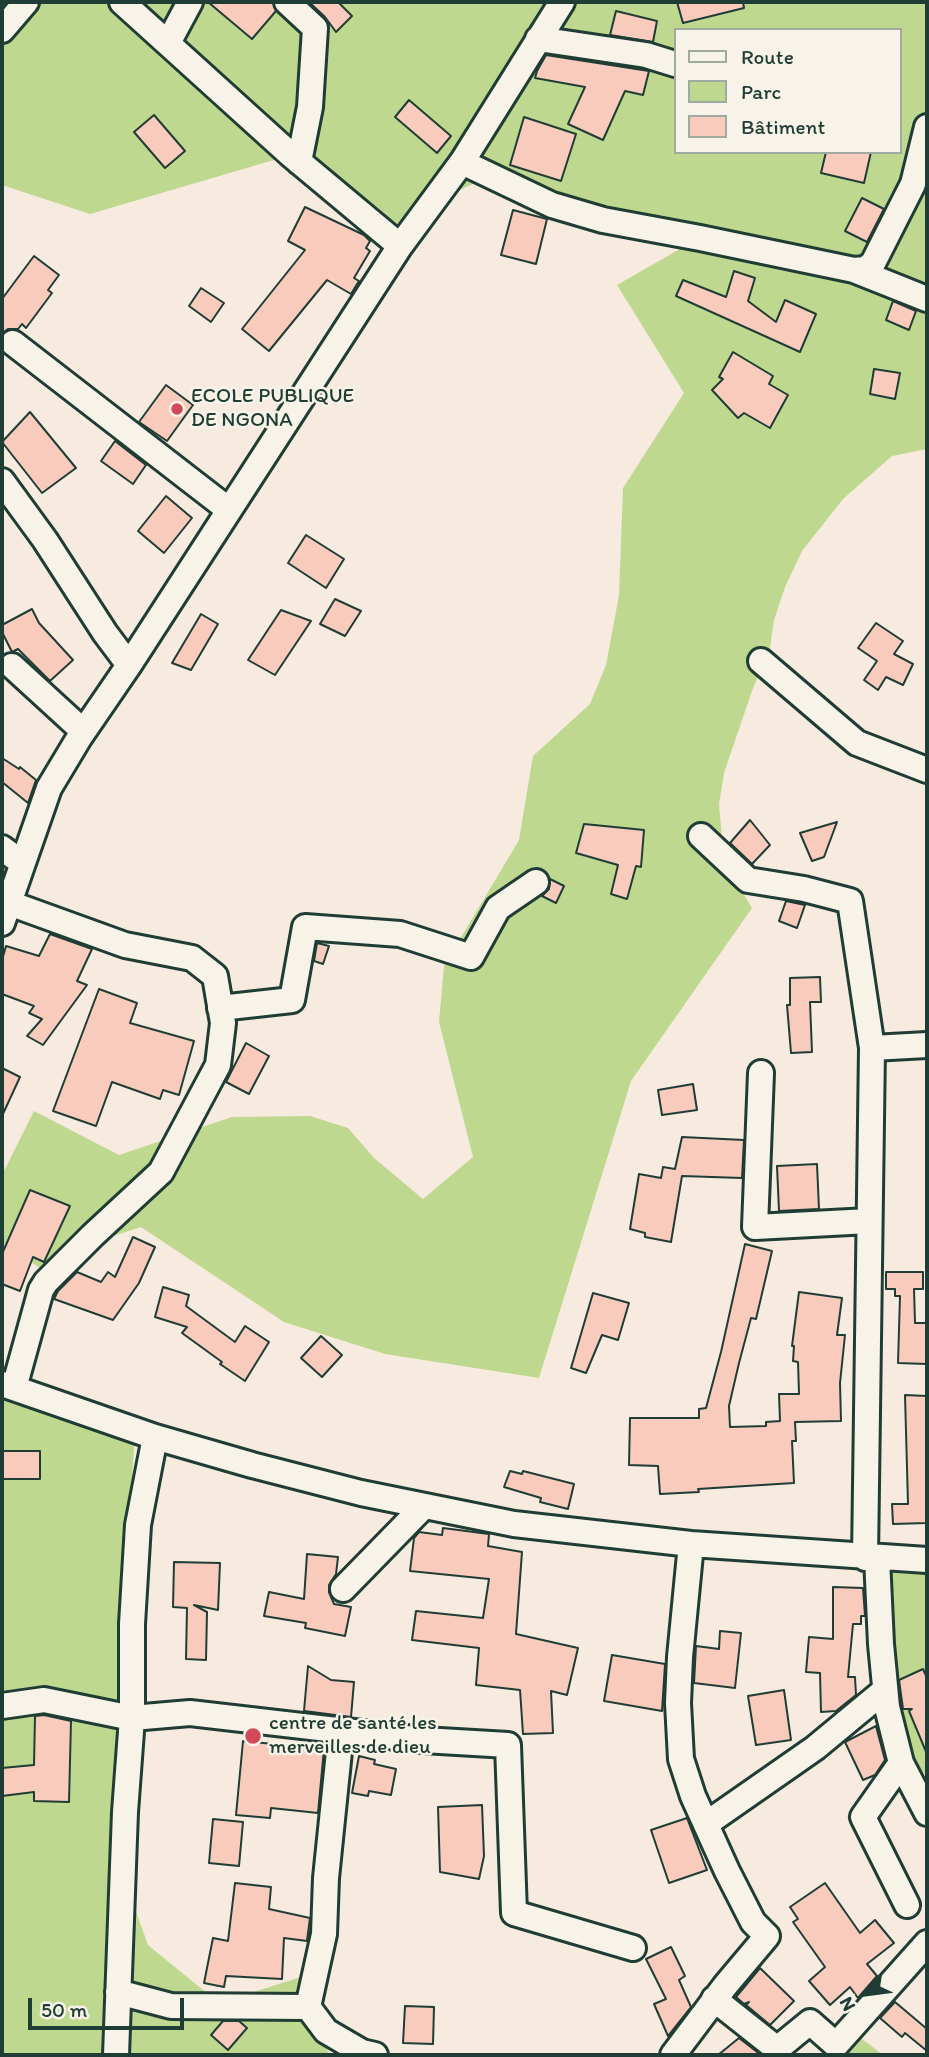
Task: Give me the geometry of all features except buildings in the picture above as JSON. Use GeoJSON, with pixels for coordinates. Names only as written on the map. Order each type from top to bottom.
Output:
{"type":"FeatureCollection","features":[{"type":"Feature","properties":{"kind":"street"},"geometry":{"type":"LineString","coordinates":[[2,30],[26,2]]}},
{"type":"Feature","properties":{"kind":"street"},"geometry":{"type":"LineString","coordinates":[[122,2],[299,162],[400,246]]}},
{"type":"Feature","properties":{"kind":"street"},"geometry":{"type":"LineString","coordinates":[[168,43],[190,2]]}},
{"type":"Feature","properties":{"kind":"street"},"geometry":{"type":"LineString","coordinates":[[287,2],[315,28],[310,107],[299,162]]}},
{"type":"Feature","properties":{"kind":"street"},"geometry":{"type":"LineString","coordinates":[[674,64],[547,16],[461,162],[400,246],[129,665],[83,731],[49,788],[6,913],[125,945],[192,958],[215,976],[223,1023],[218,1065],[161,1172],[46,1282],[8,1386],[155,1437],[361,1493],[514,1524],[691,1544],[927,1560]]}},
{"type":"Feature","properties":{"kind":"street"},"geometry":{"type":"LineString","coordinates":[[854,270],[865,269],[873,263],[914,184],[927,127]]}},
{"type":"Feature","properties":{"kind":"street"},"geometry":{"type":"LineString","coordinates":[[461,162],[552,205],[603,220],[854,270],[927,299]]}},
{"type":"Feature","properties":{"kind":"street"},"geometry":{"type":"LineString","coordinates":[[13,343],[229,510]]}},
{"type":"Feature","properties":{"kind":"street"},"geometry":{"type":"LineString","coordinates":[[2,481],[46,540],[104,633],[129,665]]}},
{"type":"Feature","properties":{"kind":"street"},"geometry":{"type":"LineString","coordinates":[[761,661],[857,743],[927,770]]}},
{"type":"Feature","properties":{"kind":"street"},"geometry":{"type":"LineString","coordinates":[[12,666],[83,731]]}},
{"type":"Feature","properties":{"kind":"street"},"geometry":{"type":"LineString","coordinates":[[701,836],[748,880],[804,889],[850,901],[872,1048],[869,1221],[871,1558],[885,1690],[901,1763],[927,1813]]}},
{"type":"Feature","properties":{"kind":"street"},"geometry":{"type":"LineString","coordinates":[[2,848],[22,863]]}},
{"type":"Feature","properties":{"kind":"street"},"geometry":{"type":"LineString","coordinates":[[220,1008],[292,1000],[305,927],[400,934],[471,957],[498,908],[536,882]]}},
{"type":"Feature","properties":{"kind":"street"},"geometry":{"type":"LineString","coordinates":[[872,1048],[927,1045]]}},
{"type":"Feature","properties":{"kind":"street"},"geometry":{"type":"LineString","coordinates":[[761,1073],[755,1227],[869,1221]]}},
{"type":"Feature","properties":{"kind":"street"},"geometry":{"type":"LineString","coordinates":[[116,2055],[138,1525],[155,1437]]}},
{"type":"Feature","properties":{"kind":"street"},"geometry":{"type":"LineString","coordinates":[[343,1589],[424,1506]]}},
{"type":"Feature","properties":{"kind":"street"},"geometry":{"type":"LineString","coordinates":[[673,2055],[767,1936],[753,1922],[693,1796],[681,1759],[680,1657],[691,1544]]}},
{"type":"Feature","properties":{"kind":"street"},"geometry":{"type":"LineString","coordinates":[[706,1824],[815,1748],[885,1690]]}},
{"type":"Feature","properties":{"kind":"street"},"geometry":{"type":"LineString","coordinates":[[2,1706],[44,1700],[132,1718],[190,1713],[423,1740],[508,1745],[514,1913],[633,1948]]}},
{"type":"Feature","properties":{"kind":"street"},"geometry":{"type":"LineString","coordinates":[[341,1731],[326,1878],[324,1934],[308,2007],[326,2031],[362,2052],[374,2055]]}},
{"type":"Feature","properties":{"kind":"street"},"geometry":{"type":"LineString","coordinates":[[901,1763],[863,1816],[907,1905]]}},
{"type":"Feature","properties":{"kind":"street"},"geometry":{"type":"LineString","coordinates":[[715,1999],[777,2049],[810,2022],[836,2045],[927,1943]]}},
{"type":"Feature","properties":{"kind":"street"},"geometry":{"type":"LineString","coordinates":[[117,1992],[171,2006],[308,2007]]}},
{"type":"Feature","properties":{"kind":"green space"},"geometry":{"type":"Polygon","coordinates":[[[2,2],[927,2],[927,449],[892,456],[843,499],[802,551],[785,587],[774,620],[770,648],[724,773],[719,804],[724,861],[752,908],[631,1081],[539,1378],[385,1354],[284,1322],[141,1227],[95,1242],[40,1268],[2,1243],[2,1175],[34,1111],[119,1155],[232,1117],[310,1116],[348,1128],[374,1158],[423,1199],[473,1157],[439,1022],[444,966],[519,840],[533,756],[590,704],[606,665],[619,595],[623,488],[684,393],[617,285],[699,238],[603,220],[498,172],[420,209],[400,246],[291,155],[90,214],[2,185],[2,2]]]}},
{"type":"Feature","properties":{"kind":"green space"},"geometry":{"type":"Polygon","coordinates":[[[2,1387],[135,1434],[122,1622],[116,1856],[148,1945],[219,2003],[301,1977],[325,2017],[328,2055],[2,2055],[2,1387]]]}},
{"type":"Feature","properties":{"kind":"green space"},"geometry":{"type":"Polygon","coordinates":[[[869,1562],[927,1570],[927,1777],[900,1744],[869,1562]]]}},
{"type":"Feature","properties":{"kind":"green space"},"geometry":{"type":"Polygon","coordinates":[[[853,2032],[883,2055],[818,2055],[853,2032]]]}},
{"type":"Feature","properties":{"kind":"place","name":"ECOLE PUBLIQUE DE NGONA"},"geometry":{"type":"Point","coordinates":[177,409]}},
{"type":"Feature","properties":{"kind":"place","name":"centre de santé les merveilles de dieu"},"geometry":{"type":"Point","coordinates":[253,1736]}}]}
